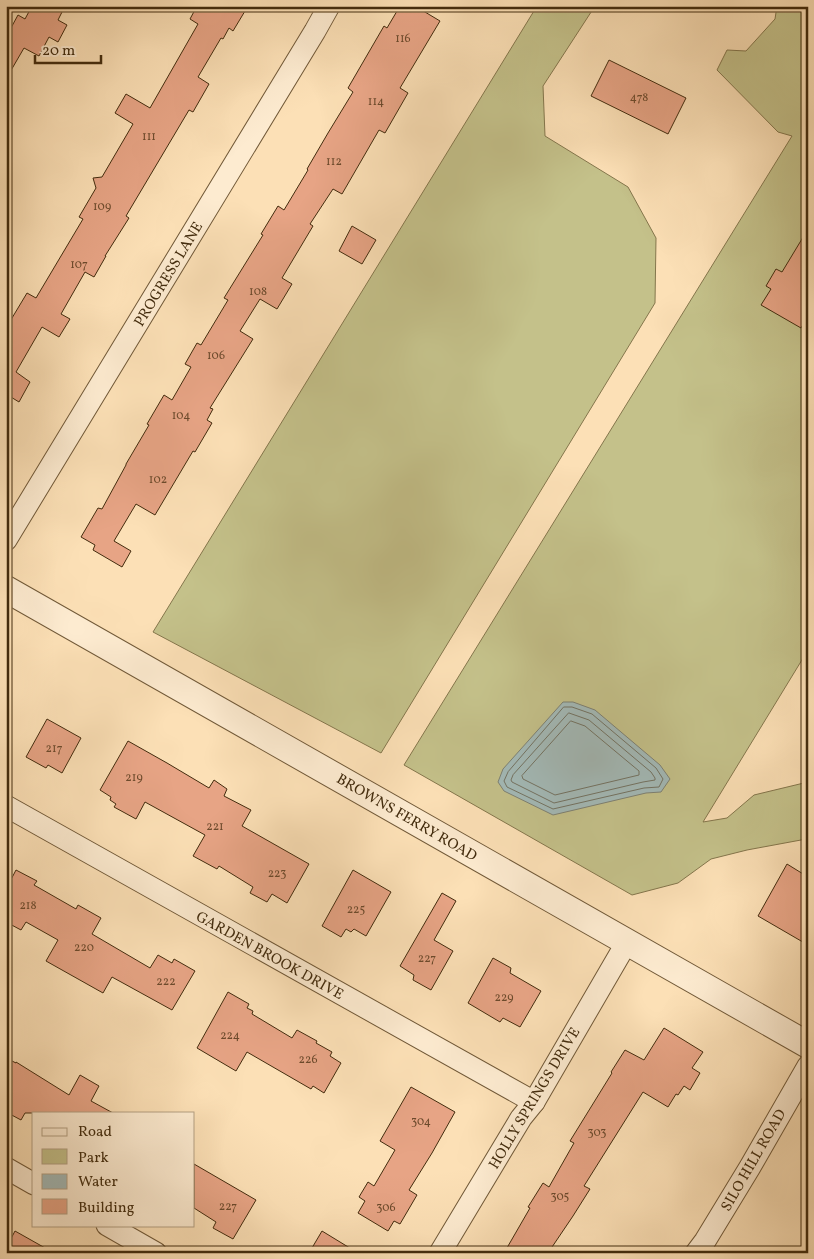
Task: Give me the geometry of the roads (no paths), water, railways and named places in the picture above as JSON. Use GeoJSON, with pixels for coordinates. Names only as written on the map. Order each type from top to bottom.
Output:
{"type":"FeatureCollection","features":[{"type":"Feature","properties":{"kind":"street","name":"PROGRESS LANE"},"geometry":{"type":"LineString","coordinates":[[6,540],[329,6]]}},
{"type":"Feature","properties":{"kind":"street","name":"BROWNS FERRY ROAD"},"geometry":{"type":"LineString","coordinates":[[6,589],[808,1045]]}},
{"type":"Feature","properties":{"kind":"street","name":"GARDEN BROOK DRIVE"},"geometry":{"type":"LineString","coordinates":[[6,806],[534,1102]]}},
{"type":"Feature","properties":{"kind":"street","name":"HOLLY SPRINGS DRIVE"},"geometry":{"type":"LineString","coordinates":[[440,1253],[521,1118],[534,1102],[627,942]]}},
{"type":"Feature","properties":{"kind":"street","name":"SILO HILL ROAD"},"geometry":{"type":"LineString","coordinates":[[696,1253],[706,1241],[808,1066]]}},
{"type":"Feature","properties":{"kind":"street"},"geometry":{"type":"LineString","coordinates":[[6,1168],[32,1183]]}},
{"type":"Feature","properties":{"kind":"street"},"geometry":{"type":"LineString","coordinates":[[109,1226],[156,1253]]}},
{"type":"Feature","properties":{"kind":"water"},"geometry":{"type":"Polygon","coordinates":[[[563,702],[573,702],[595,710],[660,765],[670,779],[661,792],[646,793],[553,815],[504,791],[498,782],[503,769],[563,702]]]}}]}
